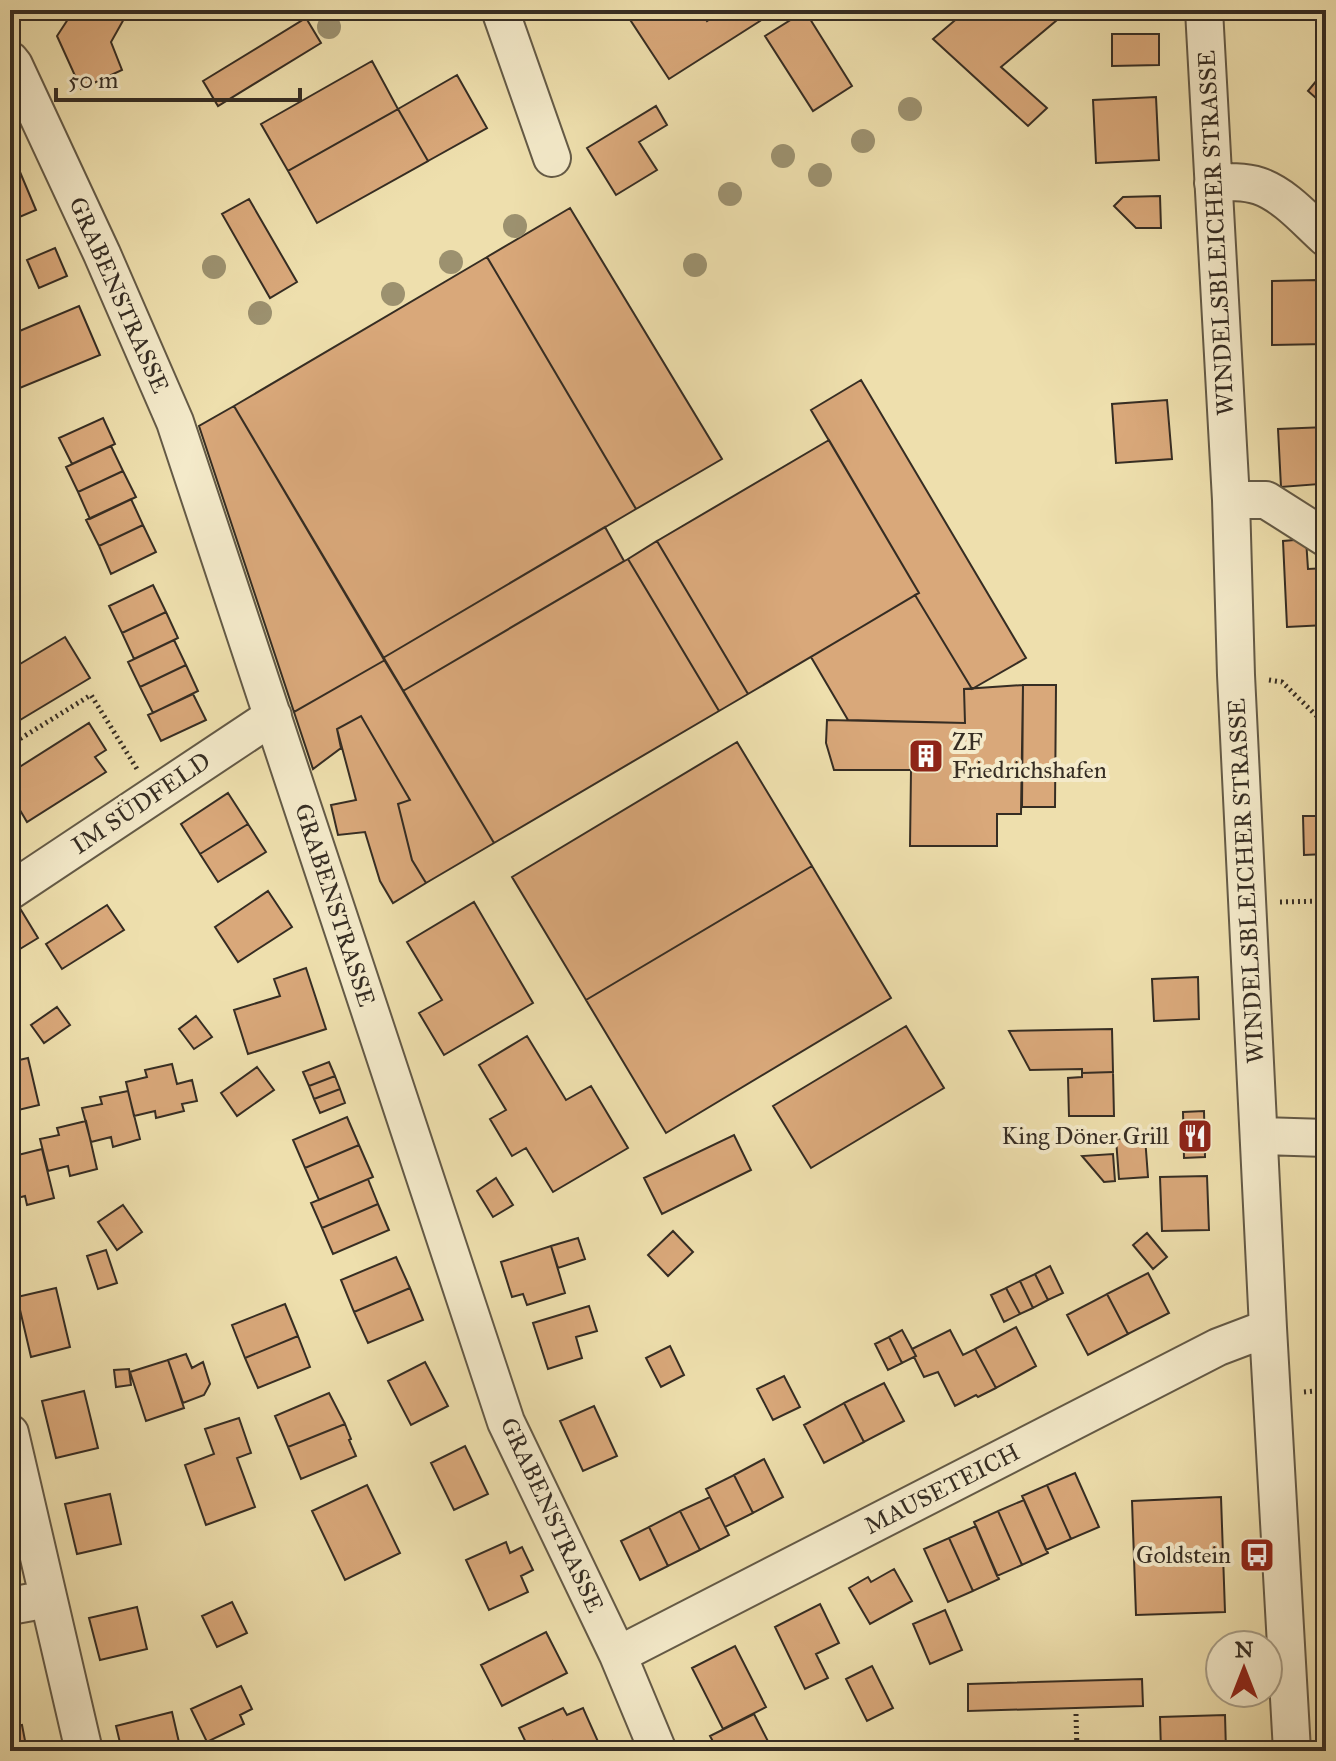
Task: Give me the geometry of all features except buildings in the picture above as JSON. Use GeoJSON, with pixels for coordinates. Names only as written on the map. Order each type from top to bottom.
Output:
{"type":"FeatureCollection","features":[{"type":"Feature","properties":{"kind":"street"},"geometry":{"type":"LineString","coordinates":[[500,10],[552,158]]}},
{"type":"Feature","properties":{"kind":"street","name":"WINDELSBLEICHER STRASSE"},"geometry":{"type":"LineString","coordinates":[[1204,10],[1231,500],[1236,675],[1268,1328],[1292,1751]]}},
{"type":"Feature","properties":{"kind":"street","name":"GRABENSTRASSE"},"geometry":{"type":"LineString","coordinates":[[10,60],[102,254],[175,422],[506,1422],[618,1655],[658,1751]]}},
{"type":"Feature","properties":{"kind":"street"},"geometry":{"type":"LineString","coordinates":[[1213,183],[1257,185],[1277,194],[1326,238]]}},
{"type":"Feature","properties":{"kind":"street"},"geometry":{"type":"LineString","coordinates":[[1231,500],[1266,500],[1326,538]]}},
{"type":"Feature","properties":{"kind":"street","name":"IM SÜDFELD"},"geometry":{"type":"LineString","coordinates":[[10,891],[273,716]]}},
{"type":"Feature","properties":{"kind":"street"},"geometry":{"type":"LineString","coordinates":[[1259,1136],[1326,1138]]}},
{"type":"Feature","properties":{"kind":"street","name":"MAUSETEICH"},"geometry":{"type":"LineString","coordinates":[[618,1655],[1218,1347],[1268,1328]]}},
{"type":"Feature","properties":{"kind":"street"},"geometry":{"type":"LineString","coordinates":[[10,1433],[84,1751]]}},
{"type":"Feature","properties":{"kind":"street"},"geometry":{"type":"LineString","coordinates":[[10,1606],[48,1599]]}},
{"type":"Feature","properties":{"kind":"path"},"geometry":{"type":"LineString","coordinates":[[1236,675],[1282,682],[1326,725]]}},
{"type":"Feature","properties":{"kind":"path"},"geometry":{"type":"LineString","coordinates":[[10,745],[91,695],[154,795]]}},
{"type":"Feature","properties":{"kind":"path"},"geometry":{"type":"LineString","coordinates":[[1271,903],[1326,901]]}},
{"type":"Feature","properties":{"kind":"path"},"geometry":{"type":"LineString","coordinates":[[1295,1393],[1326,1390]]}},
{"type":"Feature","properties":{"kind":"path"},"geometry":{"type":"LineString","coordinates":[[1076,1714],[1077,1751]]}},
{"type":"Feature","properties":{"kind":"place","name":"ZF Friedrichshafen"},"geometry":{"type":"Point","coordinates":[926,756]}},
{"type":"Feature","properties":{"kind":"place","name":"King Döner Grill"},"geometry":{"type":"Point","coordinates":[1195,1136]}},
{"type":"Feature","properties":{"kind":"place","name":"Goldstein"},"geometry":{"type":"Point","coordinates":[1257,1555]}}]}
